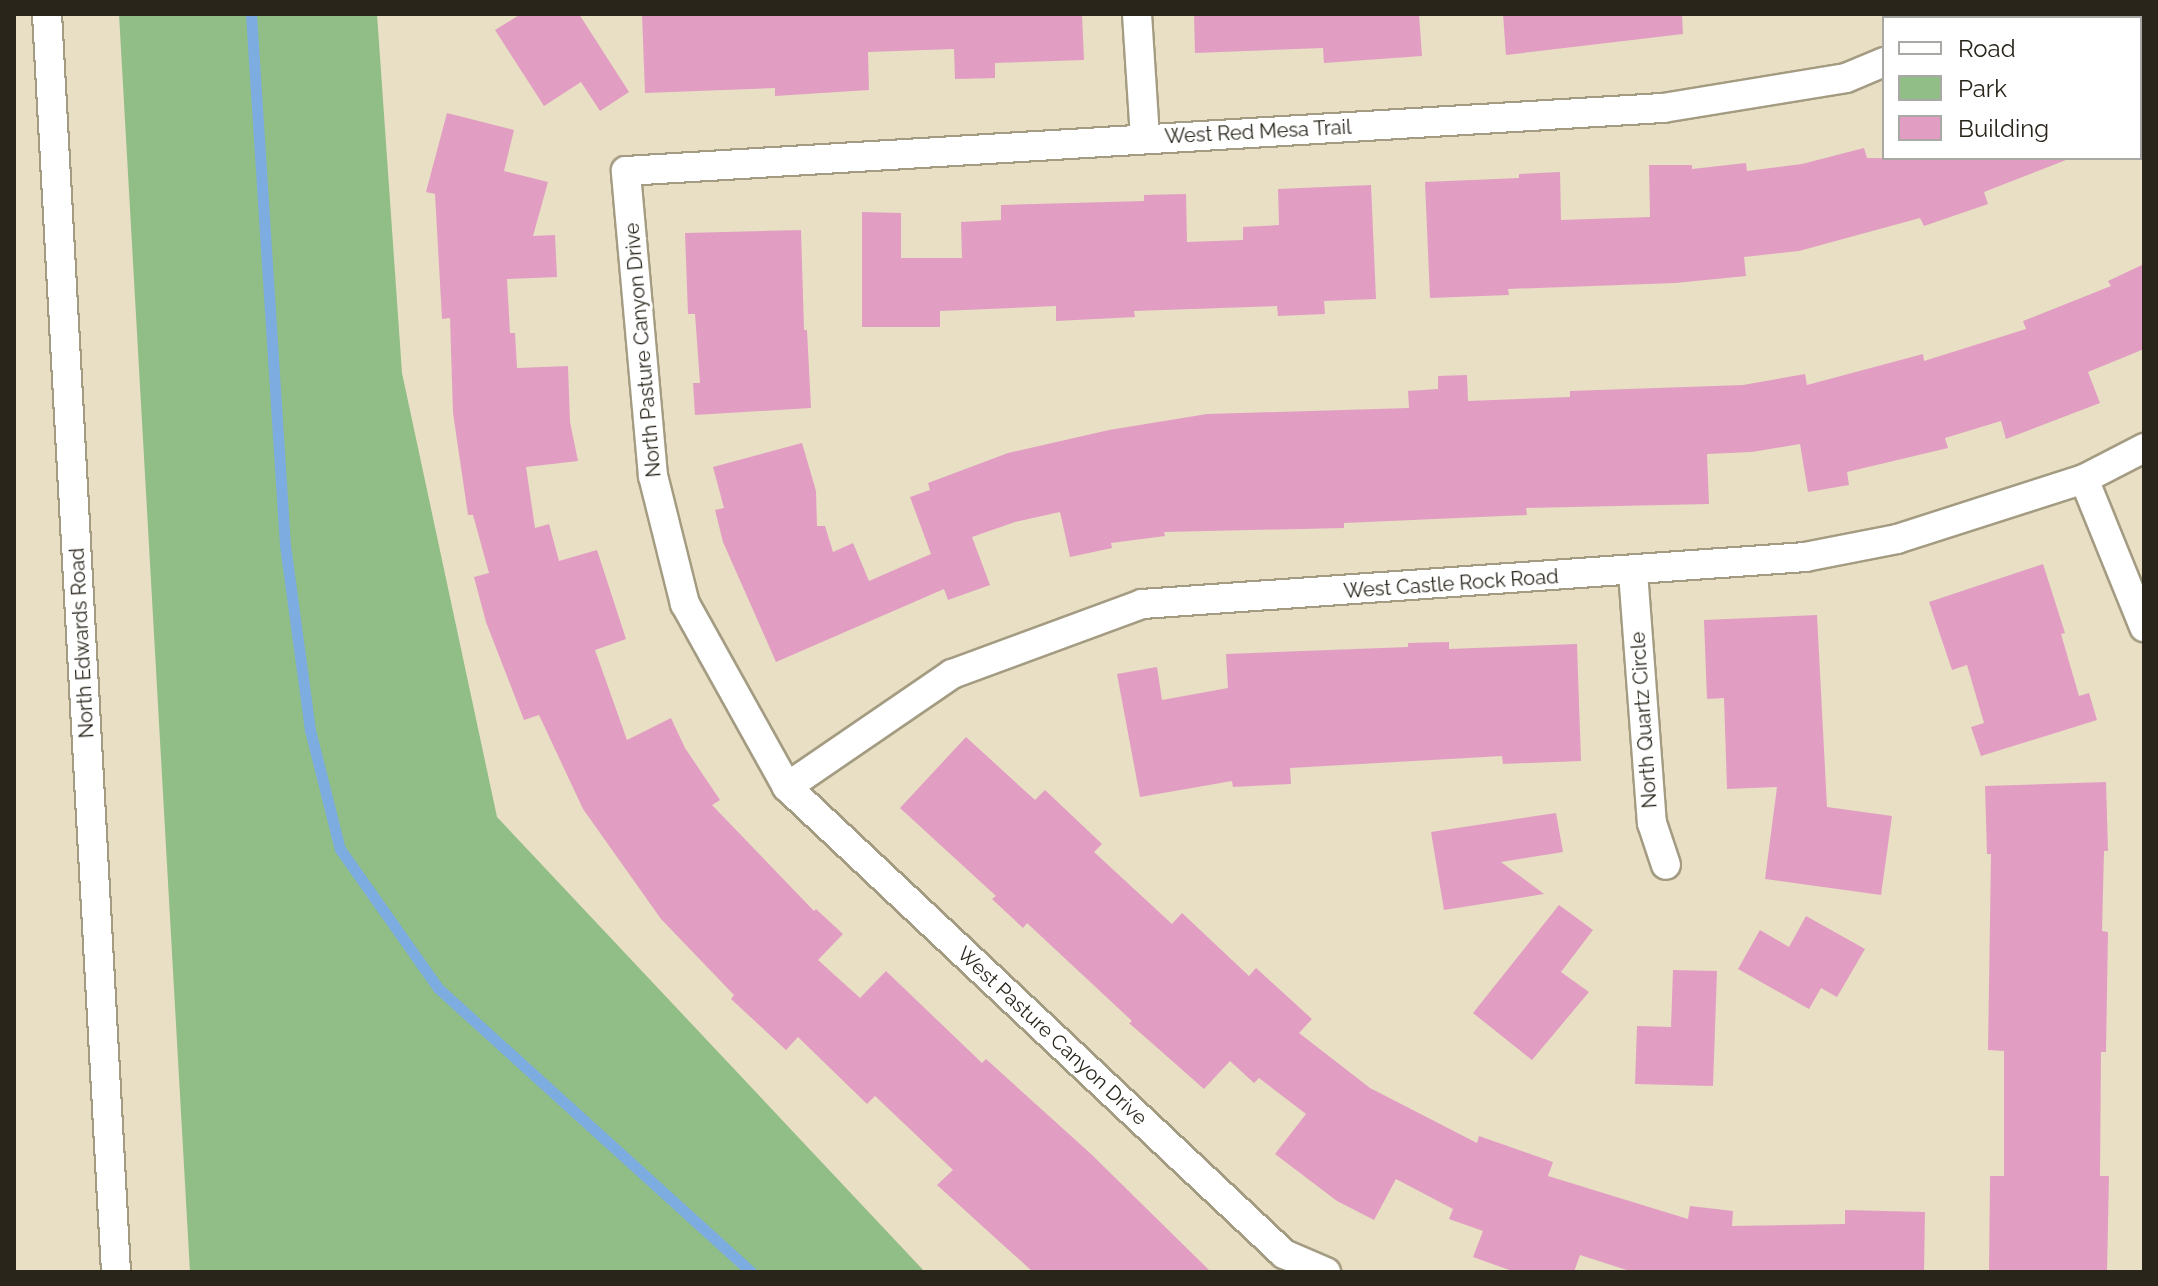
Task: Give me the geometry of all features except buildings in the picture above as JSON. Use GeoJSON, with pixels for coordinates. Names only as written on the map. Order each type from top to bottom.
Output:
{"type":"FeatureCollection","features":[{"type":"Feature","properties":{"kind":"street","name":"North Edwards Road"},"geometry":{"type":"LineString","coordinates":[[47,14],[116,1272]]}},
{"type":"Feature","properties":{"kind":"street"},"geometry":{"type":"LineString","coordinates":[[1137,14],[1145,139]]}},
{"type":"Feature","properties":{"kind":"street","name":"West Red Mesa Trail"},"geometry":{"type":"LineString","coordinates":[[626,171],[1663,108],[1846,78],[1882,63]]}},
{"type":"Feature","properties":{"kind":"street","name":"North Pasture Canyon Drive"},"geometry":{"type":"LineString","coordinates":[[626,171],[653,476],[685,604],[787,787]]}},
{"type":"Feature","properties":{"kind":"street","name":"West Castle Rock Road"},"geometry":{"type":"LineString","coordinates":[[787,787],[952,674],[1142,604],[1633,572],[1805,557],[1897,539],[2084,479],[2144,448]]}},
{"type":"Feature","properties":{"kind":"street"},"geometry":{"type":"LineString","coordinates":[[2084,479],[2144,627]]}},
{"type":"Feature","properties":{"kind":"street","name":"North Quartz Circle"},"geometry":{"type":"LineString","coordinates":[[1633,572],[1652,823],[1666,865]]}},
{"type":"Feature","properties":{"kind":"street","name":"West Pasture Canyon Drive"},"geometry":{"type":"LineString","coordinates":[[787,787],[1284,1254],[1326,1272]]}},
{"type":"Feature","properties":{"kind":"green space"},"geometry":{"type":"Polygon","coordinates":[[[119,14],[377,14],[402,373],[497,817],[925,1272],[190,1272],[119,14]]]}},
{"type":"Feature","properties":{"kind":"waterway"},"geometry":{"type":"LineString","coordinates":[[251,14],[285,545],[310,730],[340,849],[438,988],[751,1272]]}}]}
